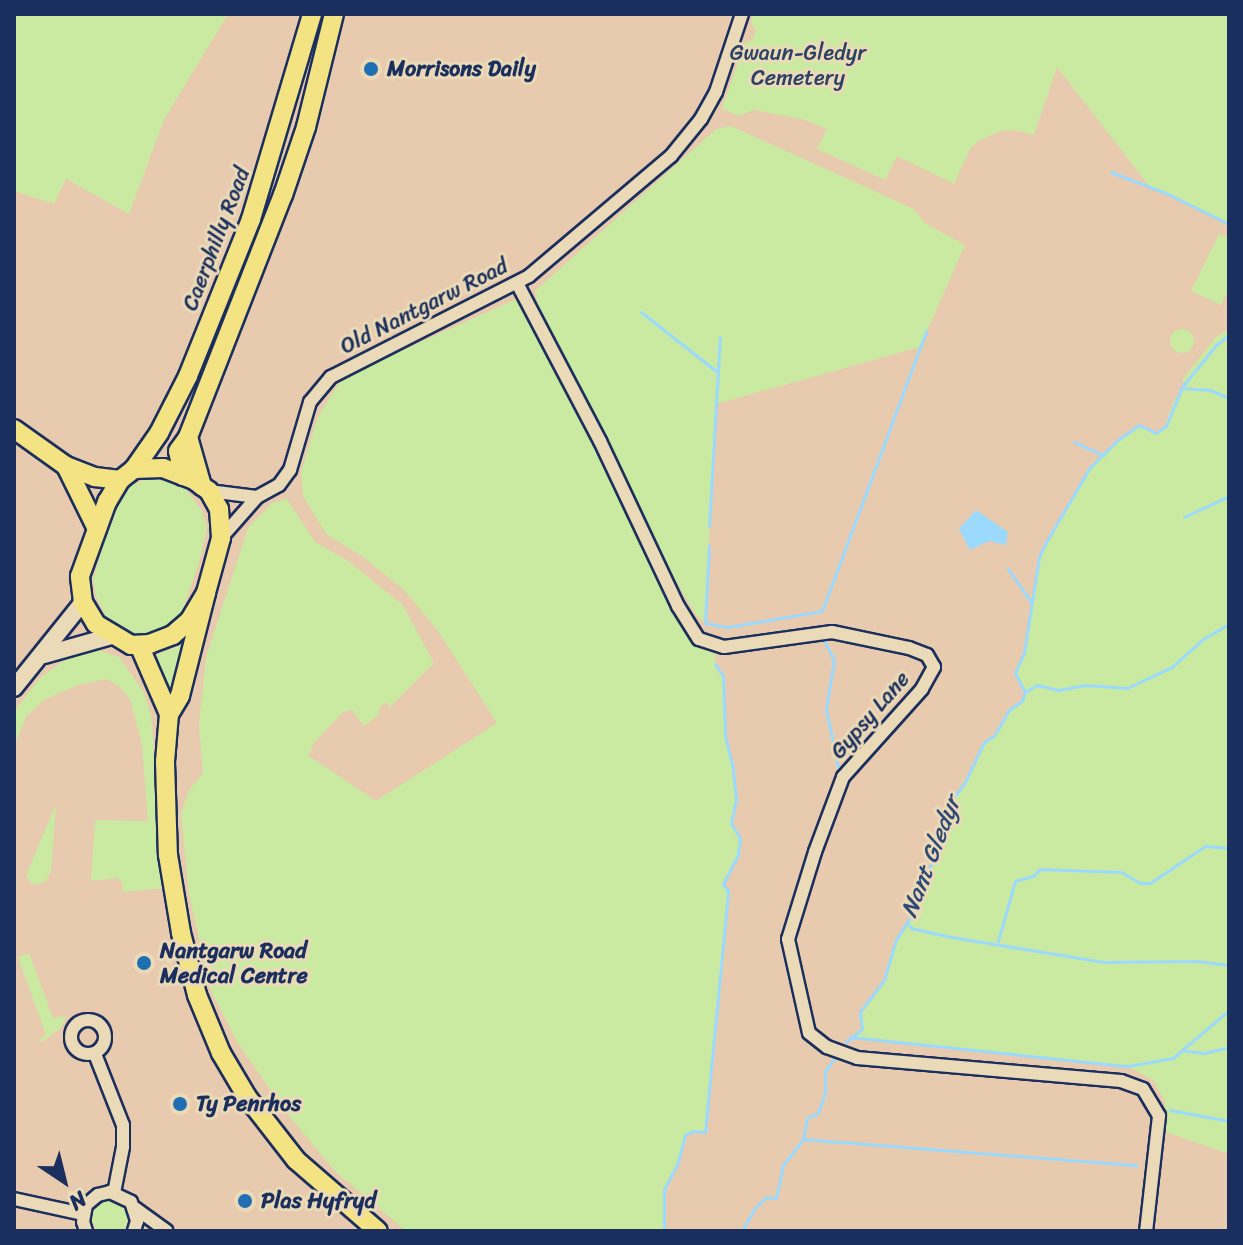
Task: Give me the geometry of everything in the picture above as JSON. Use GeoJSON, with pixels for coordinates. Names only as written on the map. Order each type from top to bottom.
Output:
{"type":"FeatureCollection","features":[{"type":"Feature","properties":{"kind":"main road","name":"Caerphilly Road"},"geometry":{"type":"LineString","coordinates":[[127,474],[159,433],[188,376],[251,219],[275,148],[312,14]]}},
{"type":"Feature","properties":{"kind":"main road","name":"Caerphilly Road"},"geometry":{"type":"LineString","coordinates":[[183,476],[178,451],[188,437],[283,195],[306,127],[334,14]]}},
{"type":"Feature","properties":{"kind":"main road"},"geometry":{"type":"LineString","coordinates":[[14,429],[66,466],[95,477],[163,468],[206,489]]}},
{"type":"Feature","properties":{"kind":"main road"},"geometry":{"type":"LineString","coordinates":[[188,437],[206,489],[219,509],[221,538],[180,696],[169,714],[165,762],[168,855],[181,933],[197,995],[221,1053],[247,1097],[296,1160],[378,1231]]}},
{"type":"Feature","properties":{"kind":"main road"},"geometry":{"type":"LineString","coordinates":[[66,466],[97,529]]}},
{"type":"Feature","properties":{"kind":"main road"},"geometry":{"type":"LineString","coordinates":[[127,474],[97,529],[80,576],[83,602],[96,624],[111,636],[139,645],[173,635],[190,620],[206,593]]}},
{"type":"Feature","properties":{"kind":"main road"},"geometry":{"type":"LineString","coordinates":[[14,688],[83,602]]}},
{"type":"Feature","properties":{"kind":"main road"},"geometry":{"type":"LineString","coordinates":[[42,656],[111,636]]}},
{"type":"Feature","properties":{"kind":"main road"},"geometry":{"type":"LineString","coordinates":[[139,645],[169,714]]}},
{"type":"Feature","properties":{"kind":"street","name":"Old Nantgarw Road"},"geometry":{"type":"LineString","coordinates":[[221,538],[257,497],[279,485],[290,470],[310,402],[331,377],[517,283],[656,168],[686,139],[722,80],[742,14]]}},
{"type":"Feature","properties":{"kind":"street","name":"Gypsy Lane"},"geometry":{"type":"LineString","coordinates":[[517,283],[600,441],[678,606],[699,639],[724,647],[832,632],[927,655],[934,667],[922,689],[843,777],[815,852],[788,939],[809,1033],[827,1047],[857,1058],[1121,1081],[1143,1089],[1159,1116],[1146,1231]]}},
{"type":"Feature","properties":{"kind":"street"},"geometry":{"type":"LineString","coordinates":[[206,489],[257,497]]}},
{"type":"Feature","properties":{"kind":"street"},"geometry":{"type":"LineString","coordinates":[[95,1054],[123,1125],[123,1147],[114,1193]]}},
{"type":"Feature","properties":{"kind":"street"},"geometry":{"type":"LineString","coordinates":[[86,1231],[83,1214],[98,1195],[114,1193],[124,1196],[167,1231]]}},
{"type":"Feature","properties":{"kind":"street"},"geometry":{"type":"LineString","coordinates":[[14,1199],[83,1214]]}},
{"type":"Feature","properties":{"kind":"street"},"geometry":{"type":"LineString","coordinates":[[134,1231],[137,1221],[135,1208]]}},
{"type":"Feature","properties":{"kind":"green space"},"geometry":{"type":"Polygon","coordinates":[[[14,14],[228,14],[164,120],[129,214],[66,179],[54,204],[14,191],[14,14]]]}},
{"type":"Feature","properties":{"kind":"green space","name":"Gwaun-Gledyr Cemetery"},"geometry":{"type":"Polygon","coordinates":[[[753,14],[1229,14],[1229,224],[1150,187],[1057,67],[1034,135],[1015,130],[1001,131],[978,141],[970,149],[954,184],[897,156],[885,180],[817,149],[827,129],[805,120],[754,110],[738,116],[722,108],[745,43],[752,40],[756,30],[751,24],[753,14]]]}},
{"type":"Feature","properties":{"kind":"green space"},"geometry":{"type":"Polygon","coordinates":[[[731,126],[914,209],[925,223],[965,245],[920,347],[716,404],[705,623],[695,614],[669,568],[538,306],[535,291],[716,129],[731,126]]]}},
{"type":"Feature","properties":{"kind":"green space"},"geometry":{"type":"Polygon","coordinates":[[[1219,234],[1229,238],[1229,288],[1221,305],[1191,291],[1219,234]]]}},
{"type":"Feature","properties":{"kind":"green space"},"geometry":{"type":"Polygon","coordinates":[[[516,299],[593,443],[676,616],[694,641],[715,654],[715,664],[723,676],[725,735],[736,799],[731,823],[740,838],[738,854],[723,884],[728,891],[705,1132],[693,1131],[685,1135],[677,1165],[664,1189],[664,1231],[406,1231],[336,1172],[284,1110],[238,1043],[211,991],[189,894],[181,814],[189,790],[203,773],[199,725],[206,657],[248,528],[272,503],[287,499],[315,542],[348,561],[403,605],[434,663],[390,707],[385,702],[378,710],[380,714],[364,726],[352,710],[343,712],[313,744],[309,756],[376,801],[497,723],[438,631],[404,590],[362,556],[326,534],[303,496],[301,472],[318,417],[338,384],[366,367],[516,299]]]}},
{"type":"Feature","properties":{"kind":"green space"},"geometry":{"type":"Polygon","coordinates":[[[1182,329],[1191,332],[1194,341],[1191,350],[1182,353],[1173,350],[1170,341],[1173,332],[1182,329]]]}},
{"type":"Feature","properties":{"kind":"green space"},"geometry":{"type":"Polygon","coordinates":[[[1229,329],[1229,1154],[1166,1132],[1165,1101],[1153,1080],[1127,1066],[850,1037],[862,1029],[860,1012],[884,980],[896,940],[916,908],[923,876],[937,857],[936,832],[952,799],[964,784],[984,742],[994,736],[1009,710],[1022,701],[1025,691],[1015,673],[1024,653],[1039,557],[1045,544],[1090,467],[1139,425],[1156,433],[1165,426],[1174,401],[1186,383],[1182,380],[1216,337],[1229,329]]]}},
{"type":"Feature","properties":{"kind":"green space"},"geometry":{"type":"Polygon","coordinates":[[[147,479],[167,481],[185,489],[201,509],[207,527],[199,563],[182,612],[161,632],[138,637],[114,625],[105,615],[96,596],[93,579],[117,500],[126,487],[147,479]]]}},
{"type":"Feature","properties":{"kind":"green space"},"geometry":{"type":"Polygon","coordinates":[[[184,644],[172,696],[156,655],[184,644]]]}},
{"type":"Feature","properties":{"kind":"green space"},"geometry":{"type":"Polygon","coordinates":[[[97,650],[119,657],[144,692],[151,715],[166,888],[123,892],[118,878],[91,881],[95,820],[148,821],[142,745],[130,699],[121,688],[107,679],[78,685],[44,700],[26,717],[14,746],[14,712],[39,679],[67,658],[97,650]]]}},
{"type":"Feature","properties":{"kind":"green space"},"geometry":{"type":"Polygon","coordinates":[[[56,804],[51,872],[45,882],[32,885],[26,875],[56,804]]]}},
{"type":"Feature","properties":{"kind":"green space"},"geometry":{"type":"Polygon","coordinates":[[[29,953],[53,1018],[67,1016],[61,1028],[42,1042],[39,1040],[46,1035],[18,957],[29,953]]]}},
{"type":"Feature","properties":{"kind":"green space"},"geometry":{"type":"Polygon","coordinates":[[[110,1199],[123,1204],[128,1217],[123,1230],[110,1235],[97,1230],[92,1217],[97,1204],[110,1199]]]}},
{"type":"Feature","properties":{"kind":"water"},"geometry":{"type":"Polygon","coordinates":[[[976,510],[1008,532],[1006,545],[989,541],[970,550],[959,529],[976,510]]]}},
{"type":"Feature","properties":{"kind":"waterway"},"geometry":{"type":"LineString","coordinates":[[1111,172],[1168,194],[1229,224]]}},
{"type":"Feature","properties":{"kind":"waterway"},"geometry":{"type":"LineString","coordinates":[[641,312],[716,371]]}},
{"type":"Feature","properties":{"kind":"waterway"},"geometry":{"type":"LineString","coordinates":[[709,546],[705,623],[728,627],[822,611],[926,331]]}},
{"type":"Feature","properties":{"kind":"waterway","name":"Nant Gledyr"},"geometry":{"type":"LineString","coordinates":[[846,1042],[862,1029],[860,1012],[884,980],[896,940],[916,908],[923,876],[937,857],[936,832],[952,799],[964,784],[984,742],[994,736],[1009,710],[1022,701],[1025,692],[1015,673],[1024,653],[1039,557],[1045,544],[1090,467],[1139,425],[1156,433],[1166,426],[1182,387],[1216,345],[1229,335]]}},
{"type":"Feature","properties":{"kind":"waterway"},"geometry":{"type":"LineString","coordinates":[[709,526],[720,337]]}},
{"type":"Feature","properties":{"kind":"waterway"},"geometry":{"type":"LineString","coordinates":[[1182,388],[1210,390],[1229,398]]}},
{"type":"Feature","properties":{"kind":"waterway"},"geometry":{"type":"LineString","coordinates":[[1074,442],[1103,455]]}},
{"type":"Feature","properties":{"kind":"waterway"},"geometry":{"type":"LineString","coordinates":[[1184,517],[1229,496]]}},
{"type":"Feature","properties":{"kind":"waterway"},"geometry":{"type":"LineString","coordinates":[[1008,569],[1031,602]]}},
{"type":"Feature","properties":{"kind":"waterway"},"geometry":{"type":"LineString","coordinates":[[1025,692],[1037,685],[1059,690],[1085,685],[1127,688],[1172,667],[1203,639],[1229,624]]}},
{"type":"Feature","properties":{"kind":"waterway"},"geometry":{"type":"LineString","coordinates":[[824,641],[834,660],[826,709],[838,767]]}},
{"type":"Feature","properties":{"kind":"waterway"},"geometry":{"type":"LineString","coordinates":[[664,1231],[664,1189],[677,1165],[685,1135],[693,1131],[705,1132],[728,891],[723,884],[738,854],[740,838],[731,823],[736,799],[733,768],[725,735],[723,676],[715,664]]}},
{"type":"Feature","properties":{"kind":"waterway"},"geometry":{"type":"LineString","coordinates":[[998,941],[1015,881],[1033,876],[1040,869],[1121,872],[1140,883],[1150,883],[1205,846],[1229,848]]}},
{"type":"Feature","properties":{"kind":"waterway"},"geometry":{"type":"LineString","coordinates":[[907,923],[911,928],[951,937],[1104,962],[1196,961],[1229,965]]}},
{"type":"Feature","properties":{"kind":"waterway"},"geometry":{"type":"LineString","coordinates":[[850,1037],[1127,1066],[1173,1058],[1229,1010]]}},
{"type":"Feature","properties":{"kind":"waterway"},"geometry":{"type":"LineString","coordinates":[[1186,1051],[1204,1053],[1229,1047]]}},
{"type":"Feature","properties":{"kind":"waterway","name":"Nant Gledyr"},"geometry":{"type":"LineString","coordinates":[[742,1231],[755,1208],[766,1197],[776,1198],[783,1165],[803,1139],[807,1118],[818,1113],[825,1093],[825,1071],[833,1060]]}},
{"type":"Feature","properties":{"kind":"waterway"},"geometry":{"type":"LineString","coordinates":[[1170,1110],[1229,1121]]}},
{"type":"Feature","properties":{"kind":"waterway"},"geometry":{"type":"LineString","coordinates":[[803,1139],[1137,1165]]}},
{"type":"Feature","properties":{"kind":"place","name":"Morrisons Daily"},"geometry":{"type":"Point","coordinates":[371,69]}},
{"type":"Feature","properties":{"kind":"place","name":"Nantgarw Road Medical Centre"},"geometry":{"type":"Point","coordinates":[144,963]}},
{"type":"Feature","properties":{"kind":"place","name":"Ty Penrhos"},"geometry":{"type":"Point","coordinates":[180,1104]}},
{"type":"Feature","properties":{"kind":"place","name":"Plas Hyfryd"},"geometry":{"type":"Point","coordinates":[245,1201]}}]}
